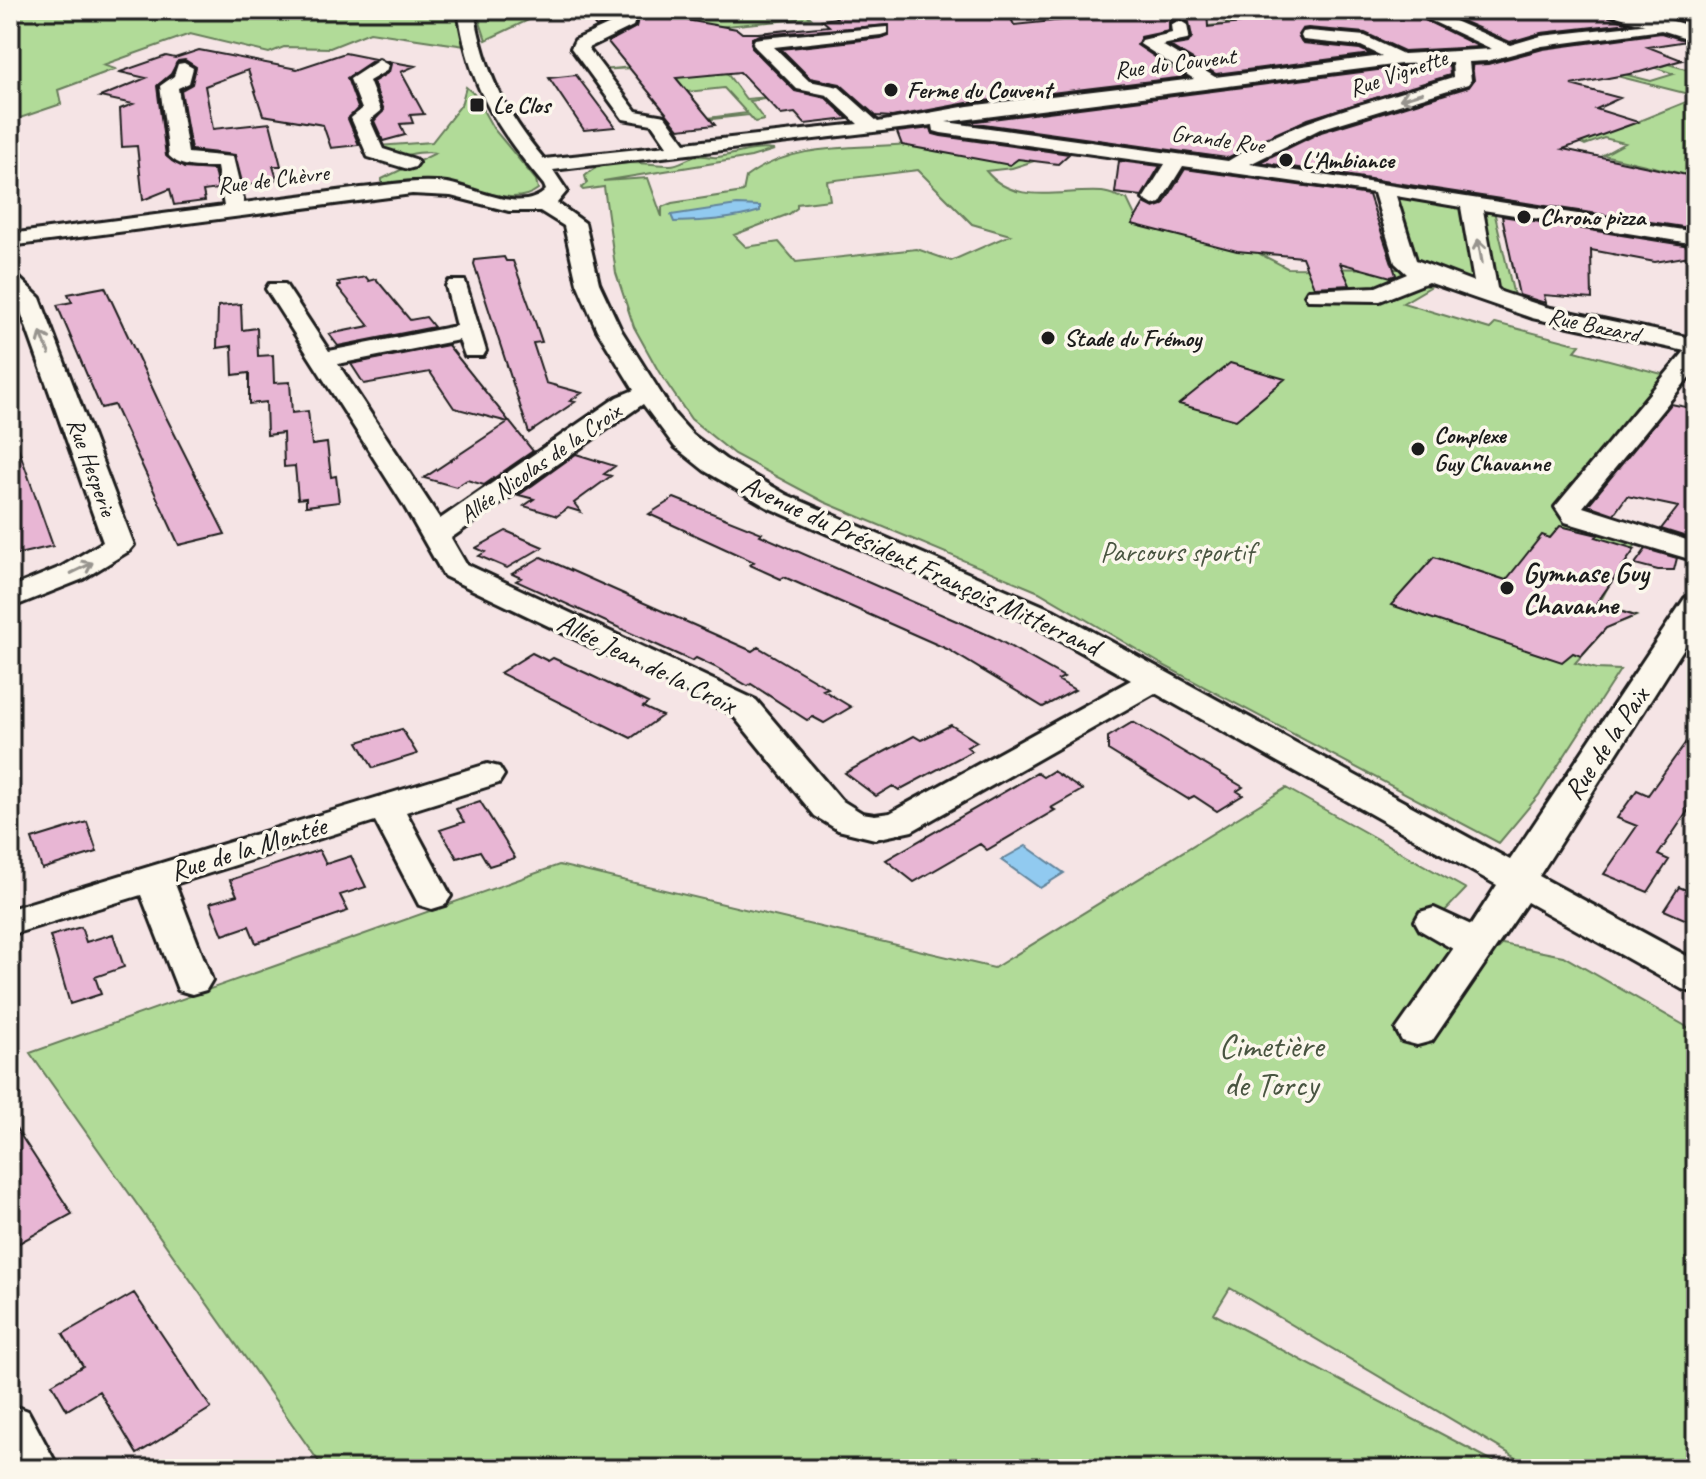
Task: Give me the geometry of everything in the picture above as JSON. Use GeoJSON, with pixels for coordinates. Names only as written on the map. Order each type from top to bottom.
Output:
{"type":"FeatureCollection","features":[{"type":"Feature","properties":{"kind":"main road"},"geometry":{"type":"LineString","coordinates":[[1617,10],[1696,35]]}},
{"type":"Feature","properties":{"kind":"street"},"geometry":{"type":"LineString","coordinates":[[466,10],[474,59],[485,90],[500,117],[557,191],[552,198],[541,202]]}},
{"type":"Feature","properties":{"kind":"street"},"geometry":{"type":"LineString","coordinates":[[1416,10],[1505,58],[1541,41],[1662,25]]}},
{"type":"Feature","properties":{"kind":"street"},"geometry":{"type":"LineString","coordinates":[[861,14],[881,30],[761,43],[803,85],[833,91],[874,128]]}},
{"type":"Feature","properties":{"kind":"street"},"geometry":{"type":"LineString","coordinates":[[628,17],[627,23],[581,44],[579,48],[630,115],[658,120],[681,151]]}},
{"type":"Feature","properties":{"kind":"street"},"geometry":{"type":"LineString","coordinates":[[1179,25],[1181,36],[1148,44],[1213,83]]}},
{"type":"Feature","properties":{"kind":"street"},"geometry":{"type":"LineString","coordinates":[[1309,36],[1365,41],[1401,59]]}},
{"type":"Feature","properties":{"kind":"street","name":"Rue du Couvent"},"geometry":{"type":"LineString","coordinates":[[975,126],[1213,83],[1401,59],[1461,62],[1505,58]]}},
{"type":"Feature","properties":{"kind":"street","name":"Rue Vignette"},"geometry":{"type":"LineString","coordinates":[[1231,167],[1250,153],[1304,130],[1462,80],[1461,62]]}},
{"type":"Feature","properties":{"kind":"street"},"geometry":{"type":"LineString","coordinates":[[359,187],[415,160],[375,153],[360,118],[372,111],[359,79],[377,71],[379,65]]}},
{"type":"Feature","properties":{"kind":"street"},"geometry":{"type":"LineString","coordinates":[[184,68],[183,79],[169,86],[179,156],[192,161],[226,161],[235,210]]}},
{"type":"Feature","properties":{"kind":"street","name":"Grande Rue"},"geometry":{"type":"LineString","coordinates":[[906,124],[940,118],[1178,159],[1696,238]]}},
{"type":"Feature","properties":{"kind":"street"},"geometry":{"type":"LineString","coordinates":[[539,166],[906,124]]}},
{"type":"Feature","properties":{"kind":"street","name":"Grande Rue"},"geometry":{"type":"LineString","coordinates":[[906,124],[975,126]]}},
{"type":"Feature","properties":{"kind":"street"},"geometry":{"type":"LineString","coordinates":[[1153,199],[1178,159]]}},
{"type":"Feature","properties":{"kind":"street","name":"Rue de Chèvre"},"geometry":{"type":"LineString","coordinates":[[10,240],[235,210],[359,187],[455,190],[498,205],[526,206],[541,202]]}},
{"type":"Feature","properties":{"kind":"street","name":"Rue Bazard"},"geometry":{"type":"LineString","coordinates":[[1383,188],[1406,263],[1419,278],[1494,298],[1539,321],[1696,346]]}},
{"type":"Feature","properties":{"kind":"street","name":"Avenue du Président François Mitterrand"},"geometry":{"type":"LineString","coordinates":[[541,202],[574,223],[592,297],[647,394],[684,441],[715,465],[754,489],[1013,602],[1696,979]]}},
{"type":"Feature","properties":{"kind":"street"},"geometry":{"type":"LineString","coordinates":[[1471,202],[1486,289],[1494,298]]}},
{"type":"Feature","properties":{"kind":"street"},"geometry":{"type":"LineString","coordinates":[[1316,295],[1380,294],[1419,278],[1431,299]]}},
{"type":"Feature","properties":{"kind":"street","name":"Rue Hesperie"},"geometry":{"type":"LineString","coordinates":[[10,282],[28,298],[119,545],[72,573],[10,599]]}},
{"type":"Feature","properties":{"kind":"street"},"geometry":{"type":"LineString","coordinates":[[324,359],[472,341],[457,286]]}},
{"type":"Feature","properties":{"kind":"street","name":"Allée Jean de la Croix"},"geometry":{"type":"LineString","coordinates":[[277,289],[435,536],[449,564],[462,576],[744,707],[828,808],[851,822],[875,827],[899,823],[1155,680]]}},
{"type":"Feature","properties":{"kind":"street"},"geometry":{"type":"LineString","coordinates":[[1505,321],[1539,321]]}},
{"type":"Feature","properties":{"kind":"street"},"geometry":{"type":"LineString","coordinates":[[1696,353],[1569,507],[1575,516],[1696,552]]}},
{"type":"Feature","properties":{"kind":"street","name":"Allée Nicolas de la Croix"},"geometry":{"type":"LineString","coordinates":[[435,536],[626,402],[647,394]]}},
{"type":"Feature","properties":{"kind":"street","name":"Rue de la Paix"},"geometry":{"type":"LineString","coordinates":[[1417,1030],[1508,901],[1529,858],[1696,605]]}},
{"type":"Feature","properties":{"kind":"street","name":"Rue de la Montée"},"geometry":{"type":"LineString","coordinates":[[10,922],[487,775]]}},
{"type":"Feature","properties":{"kind":"street"},"geometry":{"type":"LineString","coordinates":[[385,806],[432,896]]}},
{"type":"Feature","properties":{"kind":"street"},"geometry":{"type":"LineString","coordinates":[[154,878],[192,980]]}},
{"type":"Feature","properties":{"kind":"street"},"geometry":{"type":"LineString","coordinates":[[1434,921],[1476,945]]}},
{"type":"Feature","properties":{"kind":"street"},"geometry":{"type":"LineString","coordinates":[[10,1427],[33,1469]]}},
{"type":"Feature","properties":{"kind":"shaded area"},"geometry":{"type":"Polygon","coordinates":[[[946,10],[1205,10],[1229,24],[999,48],[946,10]]]}},
{"type":"Feature","properties":{"kind":"green space"},"geometry":{"type":"Polygon","coordinates":[[[10,10],[466,10],[472,47],[370,32],[330,48],[284,47],[269,53],[190,34],[103,65],[115,69],[58,90],[61,104],[17,119],[10,117],[10,10]]]}},
{"type":"Feature","properties":{"kind":"green space"},"geometry":{"type":"Polygon","coordinates":[[[476,10],[551,10],[547,12],[595,21],[543,13],[486,40],[476,10]]]}},
{"type":"Feature","properties":{"kind":"green space"},"geometry":{"type":"Polygon","coordinates":[[[713,10],[802,10],[811,18],[694,29],[746,99],[804,94],[750,101],[764,120],[755,122],[749,115],[685,122],[747,113],[724,88],[669,94],[660,66],[602,70],[671,63],[683,27],[713,10]]]}},
{"type":"Feature","properties":{"kind":"green space"},"geometry":{"type":"Polygon","coordinates":[[[1205,10],[1289,10],[1251,16],[1245,23],[1199,40],[1180,29],[1228,24],[1205,10]]]}},
{"type":"Feature","properties":{"kind":"green space"},"geometry":{"type":"Polygon","coordinates":[[[1289,10],[1317,10],[1327,15],[1307,18],[1289,10]]]}},
{"type":"Feature","properties":{"kind":"green space"},"geometry":{"type":"Polygon","coordinates":[[[1532,51],[1651,81],[1674,74],[1656,68],[1668,64],[1696,72],[1696,96],[1526,53],[1532,51]]]}},
{"type":"Feature","properties":{"kind":"green space"},"geometry":{"type":"Polygon","coordinates":[[[466,87],[474,94],[493,128],[536,180],[538,189],[516,197],[490,194],[451,183],[382,183],[382,179],[436,153],[392,157],[377,146],[432,142],[461,105],[466,87]]]}},
{"type":"Feature","properties":{"kind":"green space"},"geometry":{"type":"Polygon","coordinates":[[[1696,98],[1696,177],[1603,155],[1625,143],[1604,138],[1585,145],[1575,140],[1624,127],[1696,98]]]}},
{"type":"Feature","properties":{"kind":"green space","name":"Parcours sportif"},"geometry":{"type":"Polygon","coordinates":[[[932,141],[1034,161],[986,171],[998,182],[1025,193],[1102,192],[1127,199],[1136,218],[1277,254],[1262,255],[1287,268],[1400,269],[1404,278],[1430,287],[1403,303],[1490,329],[1496,323],[1580,345],[1575,351],[1666,375],[1556,511],[1642,537],[1619,566],[1599,604],[1636,616],[1606,628],[1575,663],[1597,669],[1620,670],[1539,795],[1499,843],[1163,665],[1039,592],[824,502],[734,454],[691,419],[659,372],[634,327],[616,273],[604,187],[583,190],[581,188],[587,183],[585,176],[602,166],[613,164],[670,165],[695,156],[718,157],[753,150],[774,150],[751,157],[603,181],[648,178],[662,217],[662,207],[672,203],[743,192],[746,177],[767,164],[789,156],[836,148],[932,141]],[[918,170],[827,181],[830,200],[797,204],[797,208],[789,214],[734,235],[746,247],[779,242],[796,262],[917,249],[951,261],[1010,235],[972,224],[918,170]]]}},
{"type":"Feature","properties":{"kind":"green space"},"geometry":{"type":"Polygon","coordinates":[[[1403,198],[1494,211],[1515,300],[1419,264],[1396,200],[1403,198]]]}},
{"type":"Feature","properties":{"kind":"green space","name":"Cimetière de Torcy"},"geometry":{"type":"Polygon","coordinates":[[[1286,788],[1466,889],[1442,914],[1499,948],[1503,944],[1563,956],[1696,1032],[1696,1469],[1535,1469],[1230,1288],[1214,1314],[1508,1469],[324,1469],[30,1053],[559,865],[994,968],[1286,788]]]}},
{"type":"Feature","properties":{"kind":"water"},"geometry":{"type":"Polygon","coordinates":[[[737,205],[760,206],[760,211],[728,218],[674,222],[671,215],[737,205]]]}},
{"type":"Feature","properties":{"kind":"water"},"geometry":{"type":"Polygon","coordinates":[[[1026,846],[1064,873],[1040,888],[1001,860],[1026,846]]]}},
{"type":"Feature","properties":{"kind":"building"},"geometry":{"type":"Polygon","coordinates":[[[583,10],[625,10],[617,18],[596,27],[583,10]]]}},
{"type":"Feature","properties":{"kind":"building"},"geometry":{"type":"Polygon","coordinates":[[[630,10],[737,29],[742,33],[758,33],[829,26],[822,20],[837,18],[828,10],[876,10],[882,14],[926,10],[1007,10],[1014,25],[1113,15],[1105,10],[1207,10],[1208,27],[1354,10],[1405,10],[1480,47],[1404,51],[1365,33],[1308,28],[1302,29],[1298,35],[1303,43],[1360,49],[1371,54],[1216,74],[1170,46],[1188,43],[1192,37],[1189,22],[1177,17],[1169,22],[1169,31],[1141,37],[1137,45],[1185,77],[967,103],[892,117],[876,116],[840,84],[810,78],[781,49],[881,38],[889,35],[889,25],[760,35],[752,38],[752,48],[795,91],[826,98],[848,119],[805,124],[795,113],[781,115],[740,72],[676,78],[715,125],[679,129],[608,42],[636,27],[639,16],[630,10]]]}},
{"type":"Feature","properties":{"kind":"building"},"geometry":{"type":"Polygon","coordinates":[[[1437,10],[1604,10],[1609,17],[1629,23],[1541,33],[1510,42],[1437,10]]]}},
{"type":"Feature","properties":{"kind":"building"},"geometry":{"type":"Polygon","coordinates":[[[1661,33],[1687,41],[1648,47],[1682,60],[1640,72],[1571,85],[1620,98],[1596,109],[1638,122],[1563,149],[1696,177],[1696,229],[1260,162],[1321,132],[1469,87],[1474,80],[1472,65],[1488,64],[1543,49],[1661,33]]]}},
{"type":"Feature","properties":{"kind":"building"},"geometry":{"type":"Polygon","coordinates":[[[199,50],[297,69],[345,53],[375,59],[347,78],[358,108],[348,119],[359,145],[331,148],[323,125],[263,115],[248,70],[205,86],[213,129],[270,123],[281,166],[273,166],[277,179],[243,186],[235,155],[191,150],[181,90],[192,84],[196,67],[185,60],[178,61],[171,74],[157,86],[166,156],[184,168],[214,170],[218,189],[203,191],[205,201],[174,205],[170,189],[143,200],[137,146],[122,147],[120,109],[133,104],[100,97],[146,78],[120,72],[166,56],[175,58],[199,50]]]}},
{"type":"Feature","properties":{"kind":"building"},"geometry":{"type":"Polygon","coordinates":[[[387,61],[415,66],[401,72],[424,114],[410,115],[413,123],[400,124],[405,135],[383,141],[374,121],[384,110],[373,82],[389,72],[391,64],[387,61]]]}},
{"type":"Feature","properties":{"kind":"building"},"geometry":{"type":"Polygon","coordinates":[[[1449,65],[1450,75],[1308,119],[1227,158],[969,122],[1401,67],[1449,65]]]}},
{"type":"Feature","properties":{"kind":"building"},"geometry":{"type":"Polygon","coordinates":[[[576,75],[615,127],[584,130],[549,78],[576,75]]]}},
{"type":"Feature","properties":{"kind":"building"},"geometry":{"type":"Polygon","coordinates":[[[931,128],[933,134],[941,136],[1069,154],[1058,164],[1018,159],[1010,165],[902,145],[897,132],[931,128]]]}},
{"type":"Feature","properties":{"kind":"building"},"geometry":{"type":"Polygon","coordinates":[[[1119,161],[1160,166],[1142,196],[1115,193],[1119,161]]]}},
{"type":"Feature","properties":{"kind":"building"},"geometry":{"type":"Polygon","coordinates":[[[1185,169],[1369,195],[1396,275],[1391,277],[1340,263],[1350,285],[1314,287],[1302,257],[1237,251],[1132,224],[1144,203],[1154,208],[1163,205],[1185,169]]]}},
{"type":"Feature","properties":{"kind":"building"},"geometry":{"type":"Polygon","coordinates":[[[1502,216],[1696,247],[1696,255],[1655,262],[1591,250],[1592,299],[1544,295],[1546,303],[1519,295],[1502,216]]]}},
{"type":"Feature","properties":{"kind":"building"},"geometry":{"type":"Polygon","coordinates":[[[504,257],[506,261],[513,261],[542,342],[533,343],[546,383],[582,393],[570,401],[575,402],[529,433],[474,264],[475,260],[504,257]]]}},
{"type":"Feature","properties":{"kind":"building"},"geometry":{"type":"Polygon","coordinates":[[[366,277],[369,281],[376,279],[410,320],[426,317],[434,327],[338,346],[329,334],[369,326],[337,286],[341,286],[338,282],[366,277]]]}},
{"type":"Feature","properties":{"kind":"building"},"geometry":{"type":"Polygon","coordinates":[[[105,287],[225,534],[179,545],[114,405],[101,408],[57,305],[72,302],[68,294],[105,287]]]}},
{"type":"Feature","properties":{"kind":"building"},"geometry":{"type":"Polygon","coordinates":[[[241,304],[242,330],[257,328],[258,356],[273,355],[274,383],[290,382],[292,413],[308,411],[312,445],[327,443],[331,477],[336,476],[339,502],[306,506],[306,498],[298,499],[295,466],[284,467],[283,433],[267,435],[266,402],[249,404],[249,373],[233,375],[232,346],[217,348],[218,306],[241,304]]]}},
{"type":"Feature","properties":{"kind":"building"},"geometry":{"type":"Polygon","coordinates":[[[448,345],[533,451],[484,485],[467,480],[456,487],[424,478],[508,422],[454,408],[430,372],[364,384],[351,364],[448,345]]]}},
{"type":"Feature","properties":{"kind":"building"},"geometry":{"type":"Polygon","coordinates":[[[1230,363],[1285,379],[1236,420],[1179,404],[1230,363]]]}},
{"type":"Feature","properties":{"kind":"building"},"geometry":{"type":"Polygon","coordinates":[[[1671,404],[1696,409],[1696,540],[1661,529],[1678,507],[1627,496],[1614,514],[1588,505],[1671,404]]]}},
{"type":"Feature","properties":{"kind":"building"},"geometry":{"type":"Polygon","coordinates":[[[10,436],[14,436],[53,546],[10,556],[10,436]]]}},
{"type":"Feature","properties":{"kind":"building"},"geometry":{"type":"Polygon","coordinates":[[[576,454],[615,466],[604,474],[611,476],[574,503],[581,512],[568,508],[557,516],[524,506],[534,499],[519,495],[576,454]]]}},
{"type":"Feature","properties":{"kind":"building"},"geometry":{"type":"Polygon","coordinates":[[[674,498],[762,533],[760,535],[993,637],[1064,677],[1058,680],[1075,690],[1043,707],[947,649],[750,565],[754,562],[649,514],[674,498]]]}},
{"type":"Feature","properties":{"kind":"building","name":"Gymnase Guy Chavanne"},"geometry":{"type":"Polygon","coordinates":[[[1560,526],[1598,535],[1596,537],[1635,549],[1596,604],[1635,616],[1606,628],[1581,656],[1573,653],[1562,662],[1391,605],[1434,557],[1506,580],[1542,535],[1550,538],[1560,526]]]}},
{"type":"Feature","properties":{"kind":"building"},"geometry":{"type":"Polygon","coordinates":[[[506,531],[543,547],[507,568],[479,556],[485,552],[476,548],[506,531]]]}},
{"type":"Feature","properties":{"kind":"building"},"geometry":{"type":"Polygon","coordinates":[[[1646,549],[1677,558],[1674,570],[1658,570],[1635,564],[1646,549]]]}},
{"type":"Feature","properties":{"kind":"building"},"geometry":{"type":"Polygon","coordinates":[[[541,557],[752,651],[758,647],[828,688],[823,690],[851,707],[824,723],[813,717],[807,720],[751,684],[748,686],[696,658],[692,661],[516,581],[521,578],[512,574],[541,557]]]}},
{"type":"Feature","properties":{"kind":"building"},"geometry":{"type":"Polygon","coordinates":[[[532,653],[548,661],[553,658],[648,703],[643,707],[662,716],[631,738],[500,673],[532,653]]]}},
{"type":"Feature","properties":{"kind":"building"},"geometry":{"type":"Polygon","coordinates":[[[1133,722],[1243,787],[1237,791],[1243,795],[1217,811],[1194,796],[1188,799],[1108,750],[1108,737],[1133,722]]]}},
{"type":"Feature","properties":{"kind":"building"},"geometry":{"type":"Polygon","coordinates":[[[951,725],[977,742],[967,747],[972,751],[899,790],[893,786],[876,796],[845,773],[914,736],[921,740],[951,725]]]}},
{"type":"Feature","properties":{"kind":"building"},"geometry":{"type":"Polygon","coordinates":[[[1696,728],[1696,799],[1658,855],[1669,860],[1648,892],[1604,874],[1637,826],[1617,818],[1637,790],[1648,795],[1696,728]]]}},
{"type":"Feature","properties":{"kind":"building"},"geometry":{"type":"Polygon","coordinates":[[[402,729],[417,754],[373,768],[358,742],[402,729]]]}},
{"type":"Feature","properties":{"kind":"building"},"geometry":{"type":"Polygon","coordinates":[[[1053,771],[1082,790],[1051,808],[1055,810],[987,850],[980,844],[914,882],[886,860],[1037,773],[1043,777],[1053,771]]]}},
{"type":"Feature","properties":{"kind":"building"},"geometry":{"type":"Polygon","coordinates":[[[480,801],[515,858],[489,866],[480,851],[457,858],[440,830],[464,822],[456,809],[480,801]]]}},
{"type":"Feature","properties":{"kind":"building"},"geometry":{"type":"Polygon","coordinates":[[[87,822],[97,852],[42,869],[32,839],[87,822]]]}},
{"type":"Feature","properties":{"kind":"building"},"geometry":{"type":"Polygon","coordinates":[[[319,850],[326,864],[351,856],[366,887],[340,895],[348,911],[256,943],[249,926],[223,935],[210,903],[237,895],[230,880],[319,850]]]}},
{"type":"Feature","properties":{"kind":"building"},"geometry":{"type":"Polygon","coordinates":[[[1679,887],[1696,894],[1696,924],[1664,910],[1679,887]]]}},
{"type":"Feature","properties":{"kind":"building"},"geometry":{"type":"Polygon","coordinates":[[[81,927],[86,942],[113,934],[124,967],[95,977],[101,994],[70,1004],[50,936],[81,927]]]}},
{"type":"Feature","properties":{"kind":"building"},"geometry":{"type":"Polygon","coordinates":[[[10,1119],[72,1214],[10,1248],[10,1119]]]}},
{"type":"Feature","properties":{"kind":"building"},"geometry":{"type":"Polygon","coordinates":[[[134,1293],[211,1408],[137,1454],[99,1391],[67,1410],[52,1384],[83,1366],[63,1334],[134,1293]]]}},
{"type":"Feature","properties":{"kind":"place","name":"Ferme du Couvent"},"geometry":{"type":"Point","coordinates":[891,90]}},
{"type":"Feature","properties":{"kind":"place","name":"Le Clos"},"geometry":{"type":"Point","coordinates":[477,105]}},
{"type":"Feature","properties":{"kind":"place","name":"L'Ambiance"},"geometry":{"type":"Point","coordinates":[1286,160]}},
{"type":"Feature","properties":{"kind":"place","name":"Chrono pizza"},"geometry":{"type":"Point","coordinates":[1524,217]}},
{"type":"Feature","properties":{"kind":"place","name":"Stade du Frémoy"},"geometry":{"type":"Point","coordinates":[1048,338]}},
{"type":"Feature","properties":{"kind":"place","name":"Complexe Guy Chavanne"},"geometry":{"type":"Point","coordinates":[1418,449]}},
{"type":"Feature","properties":{"kind":"place","name":"Gymnase Guy Chavanne"},"geometry":{"type":"Point","coordinates":[1507,588]}}]}
